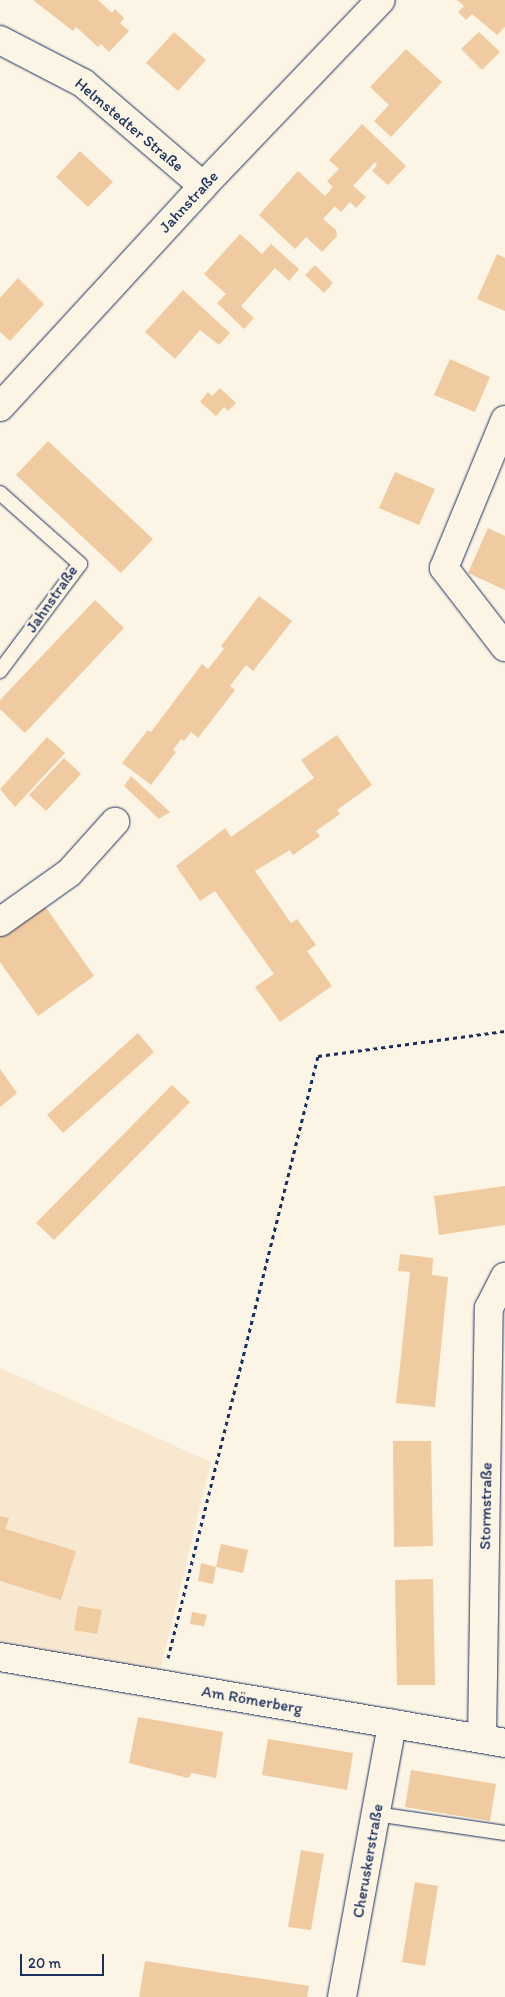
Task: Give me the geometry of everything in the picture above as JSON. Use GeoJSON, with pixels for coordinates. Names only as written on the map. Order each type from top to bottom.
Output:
{"type":"FeatureCollection","features":[{"type":"Feature","properties":{"kind":"street","name":"Jahnstraße"},"geometry":{"type":"LineString","coordinates":[[0,407],[203,186],[381,0]]}},
{"type":"Feature","properties":{"kind":"street","name":"Helmstedter Straße"},"geometry":{"type":"LineString","coordinates":[[0,40],[84,83],[203,186]]}},
{"type":"Feature","properties":{"kind":"street"},"geometry":{"type":"LineString","coordinates":[[505,420],[444,568],[505,647]]}},
{"type":"Feature","properties":{"kind":"street"},"geometry":{"type":"LineString","coordinates":[[0,922],[69,873],[115,822]]}},
{"type":"Feature","properties":{"kind":"street","name":"Stormstraße"},"geometry":{"type":"LineString","coordinates":[[494,1741],[489,1308],[505,1277]]}},
{"type":"Feature","properties":{"kind":"street","name":"Am Römerberg"},"geometry":{"type":"LineString","coordinates":[[0,1657],[494,1741]]}},
{"type":"Feature","properties":{"kind":"street","name":"Cheruskerstraße"},"geometry":{"type":"LineString","coordinates":[[342,1997],[392,1724]]}},
{"type":"Feature","properties":{"kind":"lane","name":"Jahnstraße"},"geometry":{"type":"LineString","coordinates":[[0,493],[80,564],[0,671]]}},
{"type":"Feature","properties":{"kind":"lane"},"geometry":{"type":"LineString","coordinates":[[376,1814],[505,1833]]}},
{"type":"Feature","properties":{"kind":"path"},"geometry":{"type":"LineString","coordinates":[[162,1684],[318,1056],[505,1031]]}},
{"type":"Feature","properties":{"kind":"shaded area"},"geometry":{"type":"Polygon","coordinates":[[[0,1368],[211,1462],[160,1670],[0,1645],[0,1368]]]}},
{"type":"Feature","properties":{"kind":"building"},"geometry":{"type":"Polygon","coordinates":[[[33,0],[98,0],[112,13],[115,9],[124,18],[120,23],[129,31],[109,52],[101,44],[98,47],[76,27],[73,31],[33,0]]]}},
{"type":"Feature","properties":{"kind":"building"},"geometry":{"type":"Polygon","coordinates":[[[457,0],[505,0],[505,27],[497,35],[472,14],[466,20],[458,12],[464,6],[457,0]]]}},
{"type":"Feature","properties":{"kind":"building"},"geometry":{"type":"Polygon","coordinates":[[[174,32],[206,60],[178,91],[146,63],[174,32]]]}},
{"type":"Feature","properties":{"kind":"building"},"geometry":{"type":"Polygon","coordinates":[[[479,32],[500,52],[482,70],[461,49],[479,32]]]}},
{"type":"Feature","properties":{"kind":"building"},"geometry":{"type":"Polygon","coordinates":[[[406,49],[442,82],[391,137],[374,121],[389,105],[370,87],[406,49]]]}},
{"type":"Feature","properties":{"kind":"building"},"geometry":{"type":"Polygon","coordinates":[[[362,124],[406,166],[388,185],[372,171],[377,165],[375,162],[353,186],[366,197],[356,208],[350,202],[341,212],[335,206],[323,219],[336,230],[337,236],[322,252],[306,237],[295,249],[259,215],[298,171],[325,196],[333,187],[327,181],[339,169],[329,160],[362,124]]]}},
{"type":"Feature","properties":{"kind":"building"},"geometry":{"type":"Polygon","coordinates":[[[80,151],[113,182],[88,207],[56,177],[80,151]]]}},
{"type":"Feature","properties":{"kind":"building"},"geometry":{"type":"Polygon","coordinates":[[[240,234],[262,254],[271,244],[299,269],[289,281],[275,268],[241,306],[254,318],[244,329],[217,303],[226,294],[204,274],[240,234]]]}},
{"type":"Feature","properties":{"kind":"building"},"geometry":{"type":"Polygon","coordinates":[[[497,254],[505,258],[505,311],[477,299],[497,254]]]}},
{"type":"Feature","properties":{"kind":"building"},"geometry":{"type":"Polygon","coordinates":[[[315,265],[333,283],[324,293],[305,275],[315,265]]]}},
{"type":"Feature","properties":{"kind":"building"},"geometry":{"type":"Polygon","coordinates":[[[18,278],[44,304],[10,341],[0,332],[0,298],[18,278]]]}},
{"type":"Feature","properties":{"kind":"building"},"geometry":{"type":"Polygon","coordinates":[[[183,290],[230,333],[219,345],[200,330],[175,359],[145,332],[183,290]]]}},
{"type":"Feature","properties":{"kind":"building"},"geometry":{"type":"Polygon","coordinates":[[[450,359],[490,377],[475,412],[434,395],[450,359]]]}},
{"type":"Feature","properties":{"kind":"building"},"geometry":{"type":"Polygon","coordinates":[[[220,388],[236,403],[228,411],[224,407],[216,416],[200,402],[208,392],[212,396],[220,388]]]}},
{"type":"Feature","properties":{"kind":"building"},"geometry":{"type":"Polygon","coordinates":[[[48,441],[153,539],[121,573],[16,475],[48,441]]]}},
{"type":"Feature","properties":{"kind":"building"},"geometry":{"type":"Polygon","coordinates":[[[395,472],[435,489],[419,525],[379,508],[395,472]]]}},
{"type":"Feature","properties":{"kind":"building"},"geometry":{"type":"Polygon","coordinates":[[[488,528],[505,536],[505,590],[468,573],[488,528]]]}},
{"type":"Feature","properties":{"kind":"building"},"geometry":{"type":"Polygon","coordinates":[[[259,596],[292,621],[253,671],[246,665],[230,686],[235,690],[198,738],[191,732],[184,741],[181,739],[173,750],[176,752],[151,785],[122,763],[148,730],[151,732],[202,664],[208,669],[224,649],[221,646],[259,596]]]}},
{"type":"Feature","properties":{"kind":"building"},"geometry":{"type":"Polygon","coordinates":[[[95,600],[124,628],[25,733],[0,709],[0,700],[95,600]]]}},
{"type":"Feature","properties":{"kind":"building"},"geometry":{"type":"Polygon","coordinates":[[[337,735],[372,785],[337,810],[340,814],[316,831],[320,836],[293,855],[290,850],[255,871],[291,923],[297,919],[316,945],[307,951],[332,986],[280,1022],[255,987],[274,974],[215,891],[200,901],[176,866],[225,828],[231,837],[314,778],[301,760],[337,735]]]}},
{"type":"Feature","properties":{"kind":"building"},"geometry":{"type":"Polygon","coordinates":[[[47,737],[65,753],[15,807],[0,789],[47,737]]]}},
{"type":"Feature","properties":{"kind":"building"},"geometry":{"type":"Polygon","coordinates":[[[64,758],[81,774],[46,811],[29,795],[64,758]]]}},
{"type":"Feature","properties":{"kind":"building"},"geometry":{"type":"Polygon","coordinates":[[[131,776],[170,812],[159,819],[124,786],[131,776]]]}},
{"type":"Feature","properties":{"kind":"building"},"geometry":{"type":"Polygon","coordinates":[[[42,902],[94,976],[38,1016],[0,962],[0,932],[42,902]]]}},
{"type":"Feature","properties":{"kind":"building"},"geometry":{"type":"Polygon","coordinates":[[[138,1033],[154,1052],[63,1133],[47,1115],[138,1033]]]}},
{"type":"Feature","properties":{"kind":"building"},"geometry":{"type":"Polygon","coordinates":[[[0,1069],[17,1093],[0,1107],[0,1069]]]}},
{"type":"Feature","properties":{"kind":"building"},"geometry":{"type":"Polygon","coordinates":[[[172,1085],[190,1102],[54,1240],[36,1223],[172,1085]]]}},
{"type":"Feature","properties":{"kind":"building"},"geometry":{"type":"Polygon","coordinates":[[[505,1186],[505,1225],[439,1235],[434,1196],[505,1186]]]}},
{"type":"Feature","properties":{"kind":"building"},"geometry":{"type":"Polygon","coordinates":[[[400,1254],[433,1258],[432,1275],[448,1277],[435,1407],[396,1403],[410,1272],[398,1271],[400,1254]]]}},
{"type":"Feature","properties":{"kind":"building"},"geometry":{"type":"Polygon","coordinates":[[[393,1441],[431,1441],[433,1546],[394,1547],[393,1441]]]}},
{"type":"Feature","properties":{"kind":"building"},"geometry":{"type":"Polygon","coordinates":[[[0,1516],[9,1518],[5,1529],[76,1551],[61,1600],[0,1581],[0,1516]]]}},
{"type":"Feature","properties":{"kind":"building"},"geometry":{"type":"Polygon","coordinates":[[[221,1544],[248,1550],[243,1573],[216,1567],[221,1544]]]}},
{"type":"Feature","properties":{"kind":"building"},"geometry":{"type":"Polygon","coordinates":[[[201,1563],[216,1567],[213,1584],[198,1581],[201,1563]]]}},
{"type":"Feature","properties":{"kind":"building"},"geometry":{"type":"Polygon","coordinates":[[[433,1579],[435,1685],[397,1685],[395,1580],[433,1579]]]}},
{"type":"Feature","properties":{"kind":"building"},"geometry":{"type":"Polygon","coordinates":[[[78,1606],[102,1610],[97,1634],[74,1630],[78,1606]]]}},
{"type":"Feature","properties":{"kind":"building"},"geometry":{"type":"Polygon","coordinates":[[[192,1612],[207,1615],[204,1626],[190,1624],[192,1612]]]}},
{"type":"Feature","properties":{"kind":"building"},"geometry":{"type":"Polygon","coordinates":[[[138,1717],[223,1732],[216,1778],[192,1773],[188,1778],[129,1763],[138,1717]]]}},
{"type":"Feature","properties":{"kind":"building"},"geometry":{"type":"Polygon","coordinates":[[[268,1739],[353,1753],[347,1790],[262,1775],[268,1739]]]}},
{"type":"Feature","properties":{"kind":"building"},"geometry":{"type":"Polygon","coordinates":[[[411,1770],[496,1784],[490,1821],[405,1807],[411,1770]]]}},
{"type":"Feature","properties":{"kind":"building"},"geometry":{"type":"Polygon","coordinates":[[[301,1850],[324,1854],[311,1930],[288,1927],[301,1850]]]}},
{"type":"Feature","properties":{"kind":"building"},"geometry":{"type":"Polygon","coordinates":[[[415,1882],[438,1886],[425,1966],[402,1962],[415,1882]]]}},
{"type":"Feature","properties":{"kind":"building"},"geometry":{"type":"Polygon","coordinates":[[[145,1961],[309,1986],[307,1997],[139,1997],[145,1961]]]}}]}
